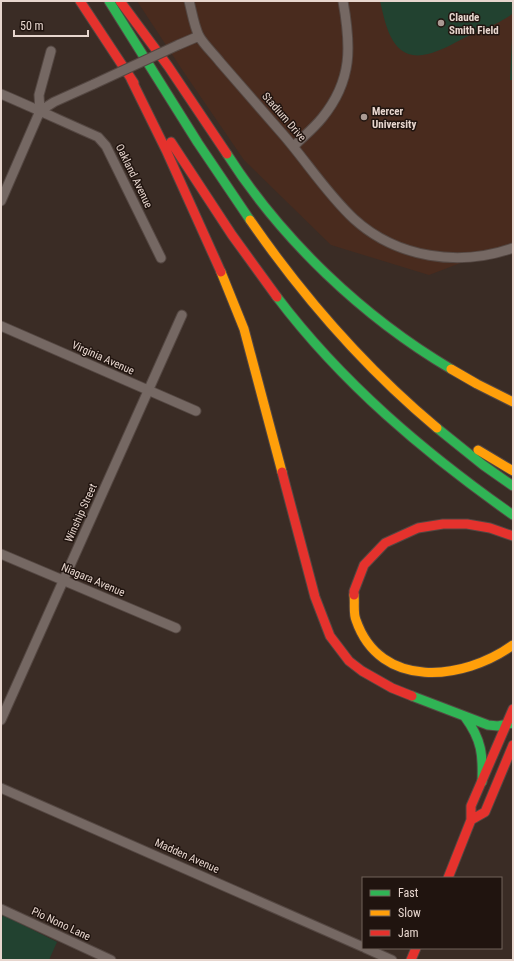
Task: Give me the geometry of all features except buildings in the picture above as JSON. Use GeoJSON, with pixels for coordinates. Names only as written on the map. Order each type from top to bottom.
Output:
{"type":"FeatureCollection","features":[{"type":"Feature","properties":{"kind":"main road"},"geometry":{"type":"LineString","coordinates":[[80,1],[191,173],[253,265],[281,301],[325,353],[363,392],[403,429],[444,463],[513,514]]}},
{"type":"Feature","properties":{"kind":"main road"},"geometry":{"type":"LineString","coordinates":[[109,1],[254,225],[295,282],[359,355],[405,400],[473,457],[513,486]]}},
{"type":"Feature","properties":{"kind":"main road"},"geometry":{"type":"LineString","coordinates":[[120,1],[146,33],[255,194],[303,249],[352,295],[407,340],[445,365],[513,402]]}},
{"type":"Feature","properties":{"kind":"main road"},"geometry":{"type":"LineString","coordinates":[[131,79],[166,150],[215,257],[244,328],[315,597],[330,636],[350,661],[373,678],[392,688],[465,718],[488,725],[510,724]]}},
{"type":"Feature","properties":{"kind":"main road"},"geometry":{"type":"LineString","coordinates":[[441,431],[486,454],[513,470]]}},
{"type":"Feature","properties":{"kind":"main road"},"geometry":{"type":"LineString","coordinates":[[513,536],[499,530],[468,523],[440,523],[400,534],[378,548],[364,565],[356,584],[353,605],[358,627],[363,639],[370,648],[377,656],[386,662],[397,668],[408,671],[435,674],[464,669],[492,658],[513,645]]}},
{"type":"Feature","properties":{"kind":"main road"},"geometry":{"type":"LineString","coordinates":[[448,877],[471,820],[471,806],[510,724],[513,708]]}},
{"type":"Feature","properties":{"kind":"main road"},"geometry":{"type":"LineString","coordinates":[[465,718],[474,728],[480,740],[482,751],[482,782]]}},
{"type":"Feature","properties":{"kind":"main road"},"geometry":{"type":"LineString","coordinates":[[471,820],[485,812],[513,745]]}},
{"type":"Feature","properties":{"kind":"main road"},"geometry":{"type":"LineString","coordinates":[[411,960],[416,949]]}},
{"type":"Feature","properties":{"kind":"street"},"geometry":{"type":"LineString","coordinates":[[40,111],[54,102],[199,36],[189,1]]}},
{"type":"Feature","properties":{"kind":"street"},"geometry":{"type":"LineString","coordinates":[[294,146],[329,109],[337,96],[343,81],[347,66],[349,47],[343,1]]}},
{"type":"Feature","properties":{"kind":"street","name":"Stadium Drive"},"geometry":{"type":"LineString","coordinates":[[199,36],[294,146],[330,193],[354,219],[368,230],[389,242],[418,253],[449,258],[470,258],[513,248]]}},
{"type":"Feature","properties":{"kind":"street"},"geometry":{"type":"LineString","coordinates":[[1,201],[40,111],[39,95],[51,51]]}},
{"type":"Feature","properties":{"kind":"street","name":"Oakland Avenue"},"geometry":{"type":"LineString","coordinates":[[1,94],[102,140],[161,258]]}},
{"type":"Feature","properties":{"kind":"street","name":"Winship Street"},"geometry":{"type":"LineString","coordinates":[[1,720],[182,315]]}},
{"type":"Feature","properties":{"kind":"street","name":"Virginia Avenue"},"geometry":{"type":"LineString","coordinates":[[1,326],[196,411]]}},
{"type":"Feature","properties":{"kind":"street","name":"Niagara Avenue"},"geometry":{"type":"LineString","coordinates":[[1,554],[176,628]]}},
{"type":"Feature","properties":{"kind":"street","name":"Madden Avenue"},"geometry":{"type":"LineString","coordinates":[[1,788],[362,947]]}},
{"type":"Feature","properties":{"kind":"street","name":"Pio Nono Lane"},"geometry":{"type":"LineString","coordinates":[[1,910],[111,960]]}},
{"type":"Feature","properties":{"kind":"street","name":"Madden Avenue"},"geometry":{"type":"LineString","coordinates":[[366,949],[392,960]]}},
{"type":"Feature","properties":{"kind":"shaded area","name":"Mercer University"},"geometry":{"type":"Polygon","coordinates":[[[137,1],[513,1],[513,242],[429,275],[331,245],[244,160],[137,1]]]}},
{"type":"Feature","properties":{"kind":"green space","name":"Claude Smith Field"},"geometry":{"type":"Polygon","coordinates":[[[380,1],[513,1],[513,13],[497,23],[442,49],[428,54],[416,55],[406,53],[399,48],[393,40],[388,31],[380,1]]]}},
{"type":"Feature","properties":{"kind":"green space"},"geometry":{"type":"Polygon","coordinates":[[[512,39],[513,80],[510,80],[512,39]]]}},
{"type":"Feature","properties":{"kind":"green space"},"geometry":{"type":"Polygon","coordinates":[[[3,915],[57,942],[49,960],[1,960],[1,920],[3,915]]]}},
{"type":"Feature","properties":{"kind":"traffic: fast"},"geometry":{"type":"LineString","coordinates":[[109,1],[198,143],[250,220]]}},
{"type":"Feature","properties":{"kind":"traffic: fast"},"geometry":{"type":"LineString","coordinates":[[227,154],[273,217],[327,274],[356,301],[387,326],[451,369]]}},
{"type":"Feature","properties":{"kind":"traffic: fast"},"geometry":{"type":"LineString","coordinates":[[277,297],[302,329],[329,359],[386,415],[448,467],[513,515]]}},
{"type":"Feature","properties":{"kind":"traffic: fast"},"geometry":{"type":"LineString","coordinates":[[437,428],[483,465],[513,486]]}},
{"type":"Feature","properties":{"kind":"traffic: fast"},"geometry":{"type":"LineString","coordinates":[[412,696],[488,725],[498,726],[513,723]]}},
{"type":"Feature","properties":{"kind":"traffic: fast"},"geometry":{"type":"LineString","coordinates":[[465,717],[475,733],[480,748],[482,756],[482,782]]}},
{"type":"Feature","properties":{"kind":"traffic: slow"},"geometry":{"type":"LineString","coordinates":[[250,220],[292,277],[336,330],[385,381],[437,428]]}},
{"type":"Feature","properties":{"kind":"traffic: slow"},"geometry":{"type":"LineString","coordinates":[[221,272],[244,329],[282,472]]}},
{"type":"Feature","properties":{"kind":"traffic: slow"},"geometry":{"type":"LineString","coordinates":[[451,369],[513,402]]}},
{"type":"Feature","properties":{"kind":"traffic: slow"},"geometry":{"type":"LineString","coordinates":[[478,450],[513,471]]}},
{"type":"Feature","properties":{"kind":"traffic: slow"},"geometry":{"type":"LineString","coordinates":[[354,595],[355,617],[368,643],[384,658],[403,668],[425,672],[448,671],[471,666],[493,657],[513,645]]}},
{"type":"Feature","properties":{"kind":"traffic: jam"},"geometry":{"type":"LineString","coordinates":[[80,1],[134,83]]}},
{"type":"Feature","properties":{"kind":"traffic: jam"},"geometry":{"type":"LineString","coordinates":[[120,1],[168,66],[227,154]]}},
{"type":"Feature","properties":{"kind":"traffic: jam"},"geometry":{"type":"LineString","coordinates":[[131,79],[166,150],[221,272]]}},
{"type":"Feature","properties":{"kind":"traffic: jam"},"geometry":{"type":"LineString","coordinates":[[171,142],[232,235],[277,297]]}},
{"type":"Feature","properties":{"kind":"traffic: jam"},"geometry":{"type":"LineString","coordinates":[[282,472],[315,597],[330,636],[349,661],[362,671],[392,688],[412,696]]}},
{"type":"Feature","properties":{"kind":"traffic: jam"},"geometry":{"type":"LineString","coordinates":[[354,595],[354,591],[364,565],[385,543],[418,528],[443,524],[467,524],[490,528],[513,536]]}},
{"type":"Feature","properties":{"kind":"traffic: jam"},"geometry":{"type":"LineString","coordinates":[[448,877],[471,820],[471,806],[513,709]]}},
{"type":"Feature","properties":{"kind":"traffic: jam"},"geometry":{"type":"LineString","coordinates":[[471,820],[485,812],[513,745]]}},
{"type":"Feature","properties":{"kind":"traffic: jam"},"geometry":{"type":"LineString","coordinates":[[411,960],[416,949]]}},
{"type":"Feature","properties":{"kind":"place","name":"Claude Smith Field"},"geometry":{"type":"Point","coordinates":[441,23]}},
{"type":"Feature","properties":{"kind":"place","name":"Mercer University"},"geometry":{"type":"Point","coordinates":[364,117]}}]}
